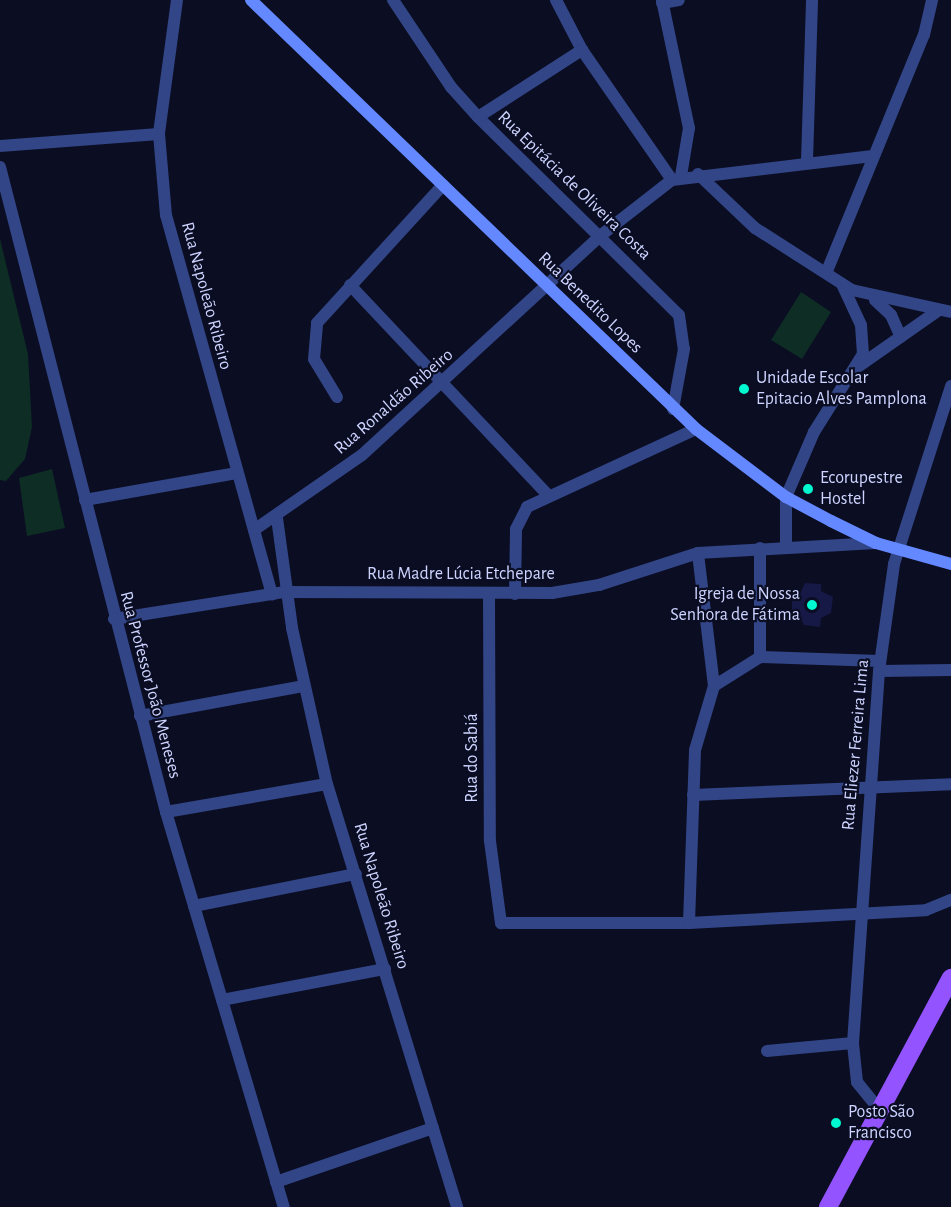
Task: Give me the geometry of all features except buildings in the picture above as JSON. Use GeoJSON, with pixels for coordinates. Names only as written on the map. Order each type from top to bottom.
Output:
{"type":"FeatureCollection","features":[{"type":"Feature","properties":{"kind":"main road","name":"Rua Benedito Lopes"},"geometry":{"type":"LineString","coordinates":[[251,0],[547,288],[696,429],[786,497],[876,543],[951,564]]}},
{"type":"Feature","properties":{"kind":"main road"},"geometry":{"type":"LineString","coordinates":[[828,1207],[878,1108],[951,978]]}},
{"type":"Feature","properties":{"kind":"street","name":"Rua Napoleão Ribeiro"},"geometry":{"type":"LineString","coordinates":[[177,0],[159,134],[172,243],[272,594]]}},
{"type":"Feature","properties":{"kind":"street","name":"Rua Epitácia de Oliveira Costa"},"geometry":{"type":"LineString","coordinates":[[393,0],[451,87],[478,117],[600,236],[683,323],[673,409]]}},
{"type":"Feature","properties":{"kind":"street"},"geometry":{"type":"LineString","coordinates":[[556,0],[582,50],[677,178]]}},
{"type":"Feature","properties":{"kind":"street"},"geometry":{"type":"LineString","coordinates":[[677,178],[689,128],[662,1],[679,0]]}},
{"type":"Feature","properties":{"kind":"street"},"geometry":{"type":"LineString","coordinates":[[807,161],[812,0]]}},
{"type":"Feature","properties":{"kind":"street"},"geometry":{"type":"LineString","coordinates":[[827,271],[924,35],[932,0]]}},
{"type":"Feature","properties":{"kind":"street"},"geometry":{"type":"LineString","coordinates":[[478,117],[582,50]]}},
{"type":"Feature","properties":{"kind":"street"},"geometry":{"type":"LineString","coordinates":[[0,146],[159,134]]}},
{"type":"Feature","properties":{"kind":"street"},"geometry":{"type":"LineString","coordinates":[[677,178],[807,161],[873,156]]}},
{"type":"Feature","properties":{"kind":"street","name":"Rua Professor João Meneses"},"geometry":{"type":"LineString","coordinates":[[0,167],[51,350],[114,619],[166,812],[284,1207]]}},
{"type":"Feature","properties":{"kind":"street"},"geometry":{"type":"LineString","coordinates":[[698,174],[755,228],[827,271],[841,283],[874,299],[945,311]]}},
{"type":"Feature","properties":{"kind":"street","name":"Rua Ronaldão Ribeiro"},"geometry":{"type":"LineString","coordinates":[[254,530],[277,518],[443,385],[600,236],[677,178]]}},
{"type":"Feature","properties":{"kind":"street"},"geometry":{"type":"LineString","coordinates":[[337,397],[317,369],[312,344],[322,313],[443,185]]}},
{"type":"Feature","properties":{"kind":"street"},"geometry":{"type":"LineString","coordinates":[[841,283],[861,325],[859,366]]}},
{"type":"Feature","properties":{"kind":"street"},"geometry":{"type":"LineString","coordinates":[[350,285],[547,494]]}},
{"type":"Feature","properties":{"kind":"street"},"geometry":{"type":"LineString","coordinates":[[874,299],[891,315],[901,337]]}},
{"type":"Feature","properties":{"kind":"street"},"geometry":{"type":"LineString","coordinates":[[786,547],[786,497],[814,432],[859,366],[901,337],[945,311]]}},
{"type":"Feature","properties":{"kind":"street","name":"Rua Eliezer Ferreira Lima"},"geometry":{"type":"LineString","coordinates":[[878,1108],[857,1082],[853,1043],[859,914],[880,666],[900,549],[951,386]]}},
{"type":"Feature","properties":{"kind":"street"},"geometry":{"type":"LineString","coordinates":[[515,594],[518,519],[547,494],[696,429]]}},
{"type":"Feature","properties":{"kind":"street"},"geometry":{"type":"LineString","coordinates":[[85,500],[237,473]]}},
{"type":"Feature","properties":{"kind":"street","name":"Rua Napoleão Ribeiro"},"geometry":{"type":"LineString","coordinates":[[277,518],[285,592],[327,784],[457,1207]]}},
{"type":"Feature","properties":{"kind":"street","name":"Rua Madre Lúcia Etchepare"},"geometry":{"type":"LineString","coordinates":[[114,619],[285,592],[489,595],[577,590],[698,553],[876,543]]}},
{"type":"Feature","properties":{"kind":"street"},"geometry":{"type":"LineString","coordinates":[[760,548],[760,657]]}},
{"type":"Feature","properties":{"kind":"street"},"geometry":{"type":"LineString","coordinates":[[698,553],[714,686],[698,731],[688,923],[926,910],[951,900]]}},
{"type":"Feature","properties":{"kind":"street","name":"Rua do Sabiá"},"geometry":{"type":"LineString","coordinates":[[489,595],[490,841],[499,921],[509,926],[688,923]]}},
{"type":"Feature","properties":{"kind":"street"},"geometry":{"type":"LineString","coordinates":[[714,686],[760,657],[951,670]]}},
{"type":"Feature","properties":{"kind":"street"},"geometry":{"type":"LineString","coordinates":[[140,716],[304,686]]}},
{"type":"Feature","properties":{"kind":"street"},"geometry":{"type":"LineString","coordinates":[[166,812],[327,784]]}},
{"type":"Feature","properties":{"kind":"street"},"geometry":{"type":"LineString","coordinates":[[693,795],[951,784]]}},
{"type":"Feature","properties":{"kind":"street"},"geometry":{"type":"LineString","coordinates":[[194,906],[356,874]]}},
{"type":"Feature","properties":{"kind":"street"},"geometry":{"type":"LineString","coordinates":[[222,1000],[384,969]]}},
{"type":"Feature","properties":{"kind":"street"},"geometry":{"type":"LineString","coordinates":[[767,1051],[853,1043]]}},
{"type":"Feature","properties":{"kind":"street"},"geometry":{"type":"LineString","coordinates":[[276,1182],[433,1128]]}},
{"type":"Feature","properties":{"kind":"green space"},"geometry":{"type":"Polygon","coordinates":[[[0,239],[28,354],[32,427],[25,459],[6,481],[0,480],[0,239]]]}},
{"type":"Feature","properties":{"kind":"green space"},"geometry":{"type":"Polygon","coordinates":[[[801,292],[831,312],[802,359],[771,340],[801,292]]]}},
{"type":"Feature","properties":{"kind":"green space"},"geometry":{"type":"Polygon","coordinates":[[[52,469],[65,528],[27,536],[19,478],[52,469]]]}},
{"type":"Feature","properties":{"kind":"place","name":"Unidade Escolar Epitacio Alves Pamplona"},"geometry":{"type":"Point","coordinates":[744,389]}},
{"type":"Feature","properties":{"kind":"place","name":"Ecorupestre Hostel"},"geometry":{"type":"Point","coordinates":[808,489]}},
{"type":"Feature","properties":{"kind":"place","name":"Igreja de Nossa Senhora de Fátima"},"geometry":{"type":"Point","coordinates":[812,605]}},
{"type":"Feature","properties":{"kind":"place","name":"Posto São Francisco"},"geometry":{"type":"Point","coordinates":[836,1123]}}]}
